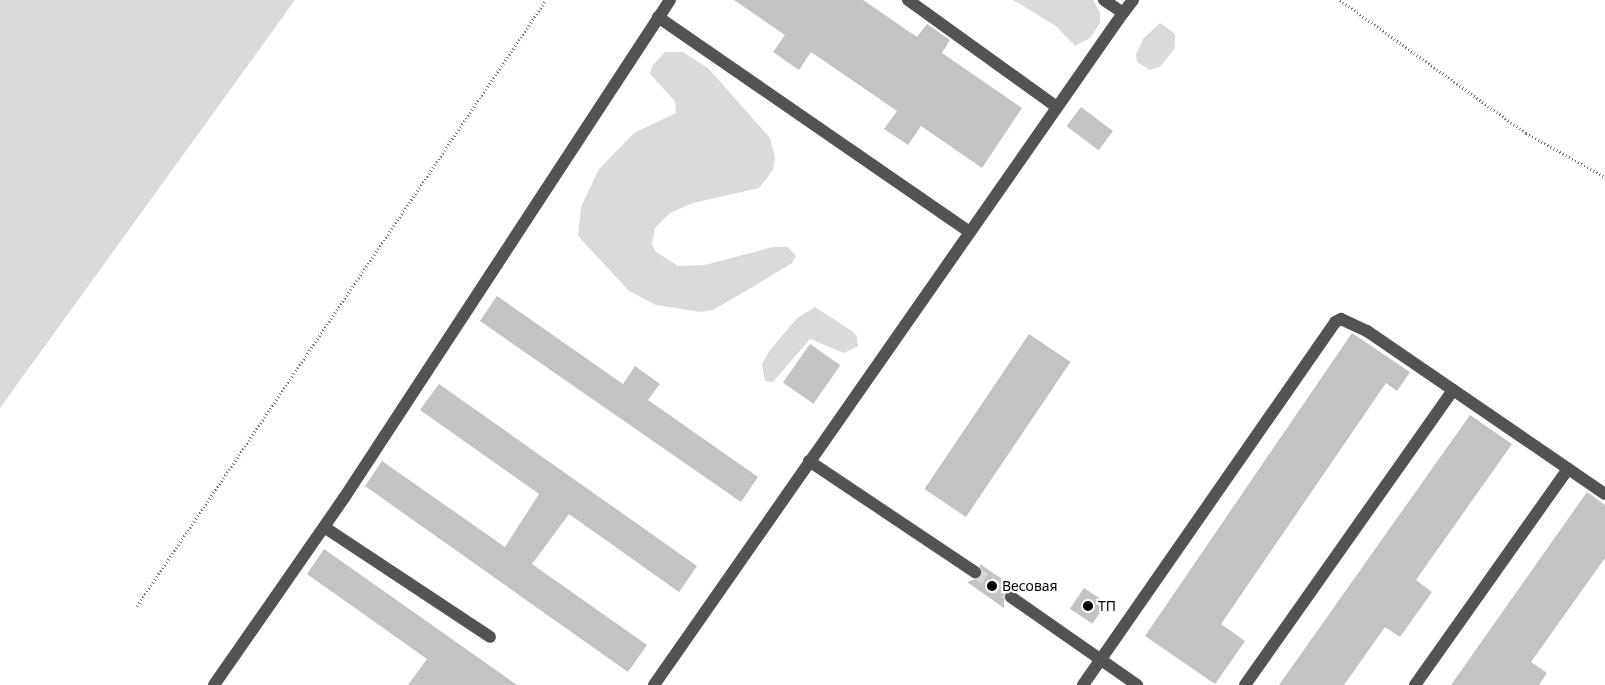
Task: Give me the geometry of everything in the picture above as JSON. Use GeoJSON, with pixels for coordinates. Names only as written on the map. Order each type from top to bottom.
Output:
{"type":"FeatureCollection","features":[{"type":"Feature","properties":{"kind":"lane"},"geometry":{"type":"LineString","coordinates":[[214,685],[324,528],[670,0]]}},
{"type":"Feature","properties":{"kind":"lane"},"geometry":{"type":"LineString","coordinates":[[908,0],[1057,107]]}},
{"type":"Feature","properties":{"kind":"lane"},"geometry":{"type":"LineString","coordinates":[[1104,0],[1123,13]]}},
{"type":"Feature","properties":{"kind":"lane"},"geometry":{"type":"LineString","coordinates":[[654,685],[1057,107],[1134,0]]}},
{"type":"Feature","properties":{"kind":"lane"},"geometry":{"type":"LineString","coordinates":[[658,18],[970,232]]}},
{"type":"Feature","properties":{"kind":"lane"},"geometry":{"type":"LineString","coordinates":[[1083,685],[1335,322],[1341,320],[1367,330],[1605,494]]}},
{"type":"Feature","properties":{"kind":"lane"},"geometry":{"type":"LineString","coordinates":[[1245,685],[1453,390]]}},
{"type":"Feature","properties":{"kind":"lane"},"geometry":{"type":"LineString","coordinates":[[809,461],[975,572]]}},
{"type":"Feature","properties":{"kind":"lane"},"geometry":{"type":"LineString","coordinates":[[1415,685],[1568,469]]}},
{"type":"Feature","properties":{"kind":"lane"},"geometry":{"type":"LineString","coordinates":[[324,528],[490,637]]}},
{"type":"Feature","properties":{"kind":"lane"},"geometry":{"type":"LineString","coordinates":[[1012,597],[1137,685]]}},
{"type":"Feature","properties":{"kind":"path"},"geometry":{"type":"LineString","coordinates":[[137,606],[546,0]]}},
{"type":"Feature","properties":{"kind":"path"},"geometry":{"type":"LineString","coordinates":[[1340,0],[1526,133],[1605,177]]}},
{"type":"Feature","properties":{"kind":"shaded area"},"geometry":{"type":"Polygon","coordinates":[[[0,0],[295,0],[0,408],[0,0]]]}},
{"type":"Feature","properties":{"kind":"shaded area"},"geometry":{"type":"Polygon","coordinates":[[[1013,0],[1093,0],[1100,12],[1100,23],[1090,38],[1075,46],[1056,26],[1013,0]]]}},
{"type":"Feature","properties":{"kind":"shaded area"},"geometry":{"type":"Polygon","coordinates":[[[1160,23],[1175,34],[1175,48],[1160,67],[1150,70],[1137,62],[1136,55],[1143,39],[1160,23]]]}},
{"type":"Feature","properties":{"kind":"shaded area"},"geometry":{"type":"Polygon","coordinates":[[[665,52],[683,52],[709,69],[770,138],[775,158],[773,170],[759,188],[693,203],[670,213],[655,228],[652,244],[655,251],[678,266],[705,265],[773,247],[788,247],[796,256],[792,263],[713,310],[700,312],[656,305],[629,291],[578,236],[581,207],[599,169],[634,133],[676,113],[675,101],[650,74],[652,66],[665,52]]]}},
{"type":"Feature","properties":{"kind":"shaded area"},"geometry":{"type":"Polygon","coordinates":[[[815,307],[852,331],[857,336],[858,346],[844,353],[810,339],[773,382],[765,381],[762,364],[770,350],[797,318],[815,307]]]}},
{"type":"Feature","properties":{"kind":"building"},"geometry":{"type":"Polygon","coordinates":[[[734,0],[863,0],[917,37],[927,24],[950,40],[942,53],[1022,108],[982,168],[921,126],[908,145],[884,129],[897,111],[811,52],[799,70],[773,52],[785,35],[734,0]]]}},
{"type":"Feature","properties":{"kind":"building"},"geometry":{"type":"Polygon","coordinates":[[[1081,107],[1113,131],[1099,150],[1067,126],[1081,107]]]}},
{"type":"Feature","properties":{"kind":"building"},"geometry":{"type":"Polygon","coordinates":[[[497,296],[623,384],[635,366],[660,384],[648,400],[758,477],[741,502],[480,321],[497,296]]]}},
{"type":"Feature","properties":{"kind":"building"},"geometry":{"type":"Polygon","coordinates":[[[1352,333],[1410,372],[1397,391],[1386,383],[1221,624],[1245,641],[1215,684],[1145,636],[1352,333]]]}},
{"type":"Feature","properties":{"kind":"building"},"geometry":{"type":"Polygon","coordinates":[[[1029,334],[1070,362],[966,517],[924,489],[1029,334]]]}},
{"type":"Feature","properties":{"kind":"building"},"geometry":{"type":"Polygon","coordinates":[[[810,344],[840,365],[813,404],[783,383],[810,344]]]}},
{"type":"Feature","properties":{"kind":"building"},"geometry":{"type":"Polygon","coordinates":[[[439,384],[697,566],[679,592],[569,514],[532,564],[647,645],[628,672],[365,486],[382,461],[505,547],[539,494],[420,410],[439,384]]]}},
{"type":"Feature","properties":{"kind":"building"},"geometry":{"type":"Polygon","coordinates":[[[1470,415],[1512,444],[1416,580],[1432,592],[1400,637],[1385,627],[1344,685],[1279,685],[1470,415]]]}},
{"type":"Feature","properties":{"kind":"building"},"geometry":{"type":"Polygon","coordinates":[[[1587,492],[1605,505],[1605,558],[1531,662],[1547,673],[1539,685],[1451,685],[1587,492]]]}},
{"type":"Feature","properties":{"kind":"building"},"geometry":{"type":"Polygon","coordinates":[[[324,549],[517,685],[408,685],[427,659],[307,574],[324,549]]]}},
{"type":"Feature","properties":{"kind":"building","name":"Весовая"},"geometry":{"type":"Polygon","coordinates":[[[980,564],[1017,589],[1004,593],[1004,608],[967,582],[981,577],[980,564]]]}},
{"type":"Feature","properties":{"kind":"building","name":"ТП"},"geometry":{"type":"Polygon","coordinates":[[[1084,588],[1106,603],[1092,624],[1070,609],[1084,588]]]}},
{"type":"Feature","properties":{"kind":"tunnel"},"geometry":{"type":"LineString","coordinates":[[975,572],[1011,597]]}},
{"type":"Feature","properties":{"kind":"place","name":"Весовая"},"geometry":{"type":"Point","coordinates":[992,586]}},
{"type":"Feature","properties":{"kind":"place","name":"ТП"},"geometry":{"type":"Point","coordinates":[1088,606]}}]}
